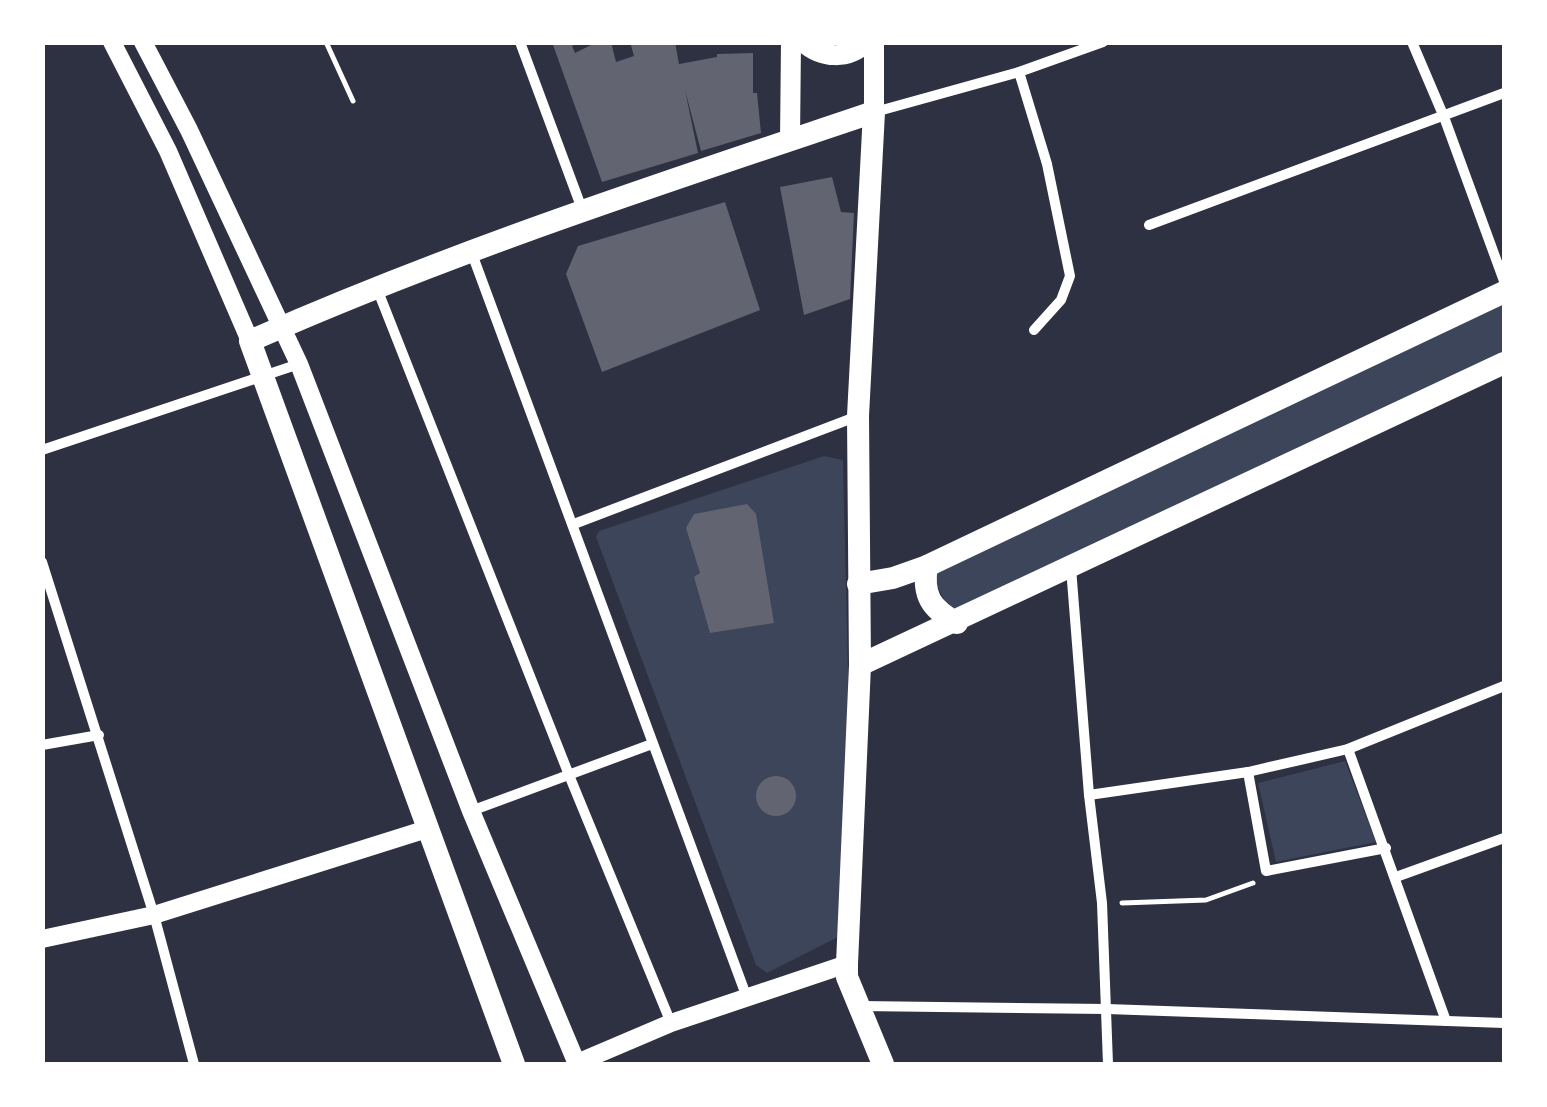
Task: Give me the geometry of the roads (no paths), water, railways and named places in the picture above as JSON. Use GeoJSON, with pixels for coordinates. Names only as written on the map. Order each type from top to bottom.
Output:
{"type":"FeatureCollection","features":[{"type":"Feature","properties":{"kind":"main road"},"geometry":{"type":"LineString","coordinates":[[790,140],[791,42]]}},
{"type":"Feature","properties":{"kind":"main road"},"geometry":{"type":"LineString","coordinates":[[803,42],[824,55],[858,51],[871,42]]}},
{"type":"Feature","properties":{"kind":"main road"},"geometry":{"type":"LineString","coordinates":[[871,42],[874,112],[858,416],[860,665],[846,964],[847,976],[883,1064]]}},
{"type":"Feature","properties":{"kind":"main road"},"geometry":{"type":"LineString","coordinates":[[514,1064],[250,341],[376,286],[582,209],[874,112]]}},
{"type":"Feature","properties":{"kind":"main road"},"geometry":{"type":"LineString","coordinates":[[858,584],[894,578],[926,566],[1504,292]]}},
{"type":"Feature","properties":{"kind":"main road"},"geometry":{"type":"LineString","coordinates":[[860,665],[1504,363]]}},
{"type":"Feature","properties":{"kind":"main road"},"geometry":{"type":"LineString","coordinates":[[926,566],[924,584],[930,604],[956,622]]}},
{"type":"Feature","properties":{"kind":"street"},"geometry":{"type":"LineString","coordinates":[[112,42],[168,152],[250,341]]}},
{"type":"Feature","properties":{"kind":"street"},"geometry":{"type":"LineString","coordinates":[[144,42],[190,130],[299,364],[471,811],[577,1064],[671,1023],[846,964]]}},
{"type":"Feature","properties":{"kind":"street"},"geometry":{"type":"LineString","coordinates":[[520,42],[582,209]]}},
{"type":"Feature","properties":{"kind":"street"},"geometry":{"type":"LineString","coordinates":[[874,112],[1019,72],[1103,42]]}},
{"type":"Feature","properties":{"kind":"street"},"geometry":{"type":"LineString","coordinates":[[1412,42],[1444,116],[1504,282]]}},
{"type":"Feature","properties":{"kind":"street"},"geometry":{"type":"LineString","coordinates":[[1019,72],[1048,164],[1070,276],[1060,300],[1034,330]]}},
{"type":"Feature","properties":{"kind":"street"},"geometry":{"type":"LineString","coordinates":[[1149,225],[1504,94]]}},
{"type":"Feature","properties":{"kind":"street"},"geometry":{"type":"LineString","coordinates":[[471,250],[746,996]]}},
{"type":"Feature","properties":{"kind":"street"},"geometry":{"type":"LineString","coordinates":[[376,286],[671,1023]]}},
{"type":"Feature","properties":{"kind":"street"},"geometry":{"type":"LineString","coordinates":[[42,450],[299,364]]}},
{"type":"Feature","properties":{"kind":"street"},"geometry":{"type":"LineString","coordinates":[[574,524],[858,416]]}},
{"type":"Feature","properties":{"kind":"street"},"geometry":{"type":"LineString","coordinates":[[42,562],[154,915],[194,1064]]}},
{"type":"Feature","properties":{"kind":"street"},"geometry":{"type":"LineString","coordinates":[[1072,568],[1089,794],[1102,903],[1108,1064]]}},
{"type":"Feature","properties":{"kind":"street"},"geometry":{"type":"LineString","coordinates":[[1089,794],[1248,772],[1348,749],[1504,686]]}},
{"type":"Feature","properties":{"kind":"street"},"geometry":{"type":"LineString","coordinates":[[42,744],[99,735]]}},
{"type":"Feature","properties":{"kind":"street"},"geometry":{"type":"LineString","coordinates":[[471,811],[652,744]]}},
{"type":"Feature","properties":{"kind":"street"},"geometry":{"type":"LineString","coordinates":[[1348,749],[1446,1021]]}},
{"type":"Feature","properties":{"kind":"street"},"geometry":{"type":"LineString","coordinates":[[1248,772],[1266,871],[1386,848]]}},
{"type":"Feature","properties":{"kind":"street"},"geometry":{"type":"LineString","coordinates":[[42,939],[154,915],[427,829]]}},
{"type":"Feature","properties":{"kind":"street"},"geometry":{"type":"LineString","coordinates":[[1396,877],[1504,838]]}},
{"type":"Feature","properties":{"kind":"street"},"geometry":{"type":"LineString","coordinates":[[859,1006],[1107,1009],[1504,1023]]}}]}
